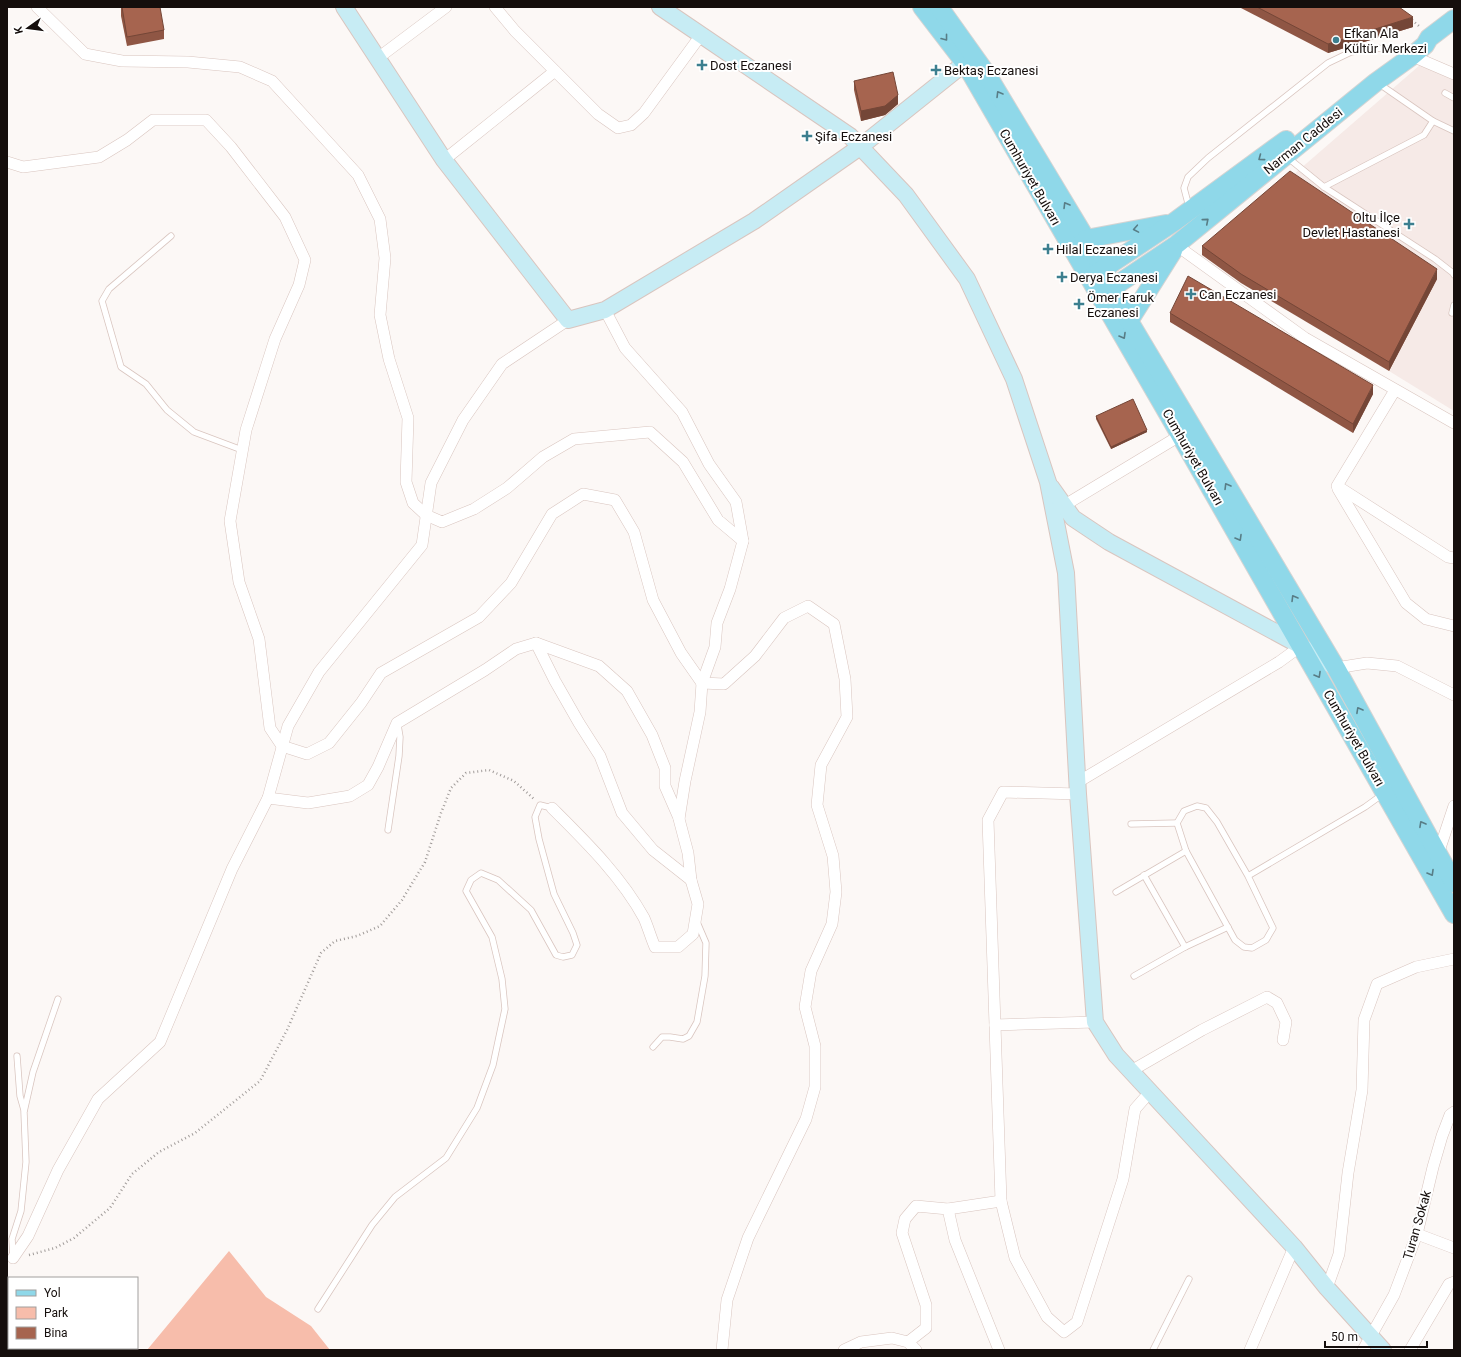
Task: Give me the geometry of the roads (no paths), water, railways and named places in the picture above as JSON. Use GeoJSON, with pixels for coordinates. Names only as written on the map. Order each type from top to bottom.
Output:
{"type":"FeatureCollection","features":[{"type":"Feature","properties":{"kind":"main road","name":"Cumhuriyet Bulvarı"},"geometry":{"type":"LineString","coordinates":[[922,7],[965,63],[1096,274],[1180,435],[1454,914]]}},
{"type":"Feature","properties":{"kind":"main road","name":"Cumhuriyet Bulvarı"},"geometry":{"type":"LineString","coordinates":[[939,7],[986,72],[1086,239],[1096,274]]}},
{"type":"Feature","properties":{"kind":"main road","name":"Narman Caddesi"},"geometry":{"type":"LineString","coordinates":[[1096,274],[1190,211],[1409,54],[1425,45],[1425,33],[1454,19]]}},
{"type":"Feature","properties":{"kind":"main road","name":"Narman Caddesi"},"geometry":{"type":"LineString","coordinates":[[1106,292],[1176,246],[1409,54]]}},
{"type":"Feature","properties":{"kind":"main road","name":"Narman Caddesi"},"geometry":{"type":"LineString","coordinates":[[1086,239],[1174,222]]}},
{"type":"Feature","properties":{"kind":"main road","name":"Narman Caddesi"},"geometry":{"type":"LineString","coordinates":[[1129,321],[1176,246]]}},
{"type":"Feature","properties":{"kind":"main road","name":"Cumhuriyet Bulvarı"},"geometry":{"type":"LineString","coordinates":[[1106,292],[1129,321],[1336,668],[1454,883]]}},
{"type":"Feature","properties":{"kind":"street"},"geometry":{"type":"LineString","coordinates":[[38,7],[85,54],[122,61],[188,62],[240,67],[272,82],[358,175],[380,219],[385,258],[380,315],[389,359],[408,418],[406,482],[412,503],[426,515],[442,522],[474,509],[507,488],[543,457],[574,439],[650,432],[683,462],[718,520],[743,542]]}},
{"type":"Feature","properties":{"kind":"street"},"geometry":{"type":"LineString","coordinates":[[344,7],[444,160],[568,320]]}},
{"type":"Feature","properties":{"kind":"street"},"geometry":{"type":"LineString","coordinates":[[378,58],[446,7]]}},
{"type":"Feature","properties":{"kind":"street"},"geometry":{"type":"LineString","coordinates":[[495,7],[515,31],[598,114],[618,128],[631,125],[644,113],[701,35]]}},
{"type":"Feature","properties":{"kind":"street"},"geometry":{"type":"LineString","coordinates":[[660,7],[850,136],[906,196],[966,279],[1014,379],[1048,482],[1059,510],[1066,573],[1078,788],[1095,1022],[1116,1055],[1294,1247],[1327,1288],[1383,1350]]}},
{"type":"Feature","properties":{"kind":"street"},"geometry":{"type":"LineString","coordinates":[[1409,54],[1454,74]]}},
{"type":"Feature","properties":{"kind":"street"},"geometry":{"type":"LineString","coordinates":[[13,1258],[28,1236],[58,1170],[98,1099],[160,1042],[232,869],[268,798],[288,726],[319,672],[422,545],[431,483],[459,427],[502,364],[568,320],[605,310],[754,221],[860,147],[965,63]]}},
{"type":"Feature","properties":{"kind":"street"},"geometry":{"type":"LineString","coordinates":[[444,160],[555,71]]}},
{"type":"Feature","properties":{"kind":"street"},"geometry":{"type":"LineString","coordinates":[[7,162],[23,167],[99,157],[127,140],[153,120],[206,120],[231,147],[284,217],[305,260],[299,285],[272,347],[246,430],[230,521],[239,582],[259,639],[270,728],[282,746],[307,754],[329,743],[361,702],[381,673],[479,617],[511,583],[552,514],[583,494],[615,500],[634,532],[653,600],[682,653],[702,683]]}},
{"type":"Feature","properties":{"kind":"street"},"geometry":{"type":"LineString","coordinates":[[1176,246],[1305,338],[1454,423]]}},
{"type":"Feature","properties":{"kind":"street"},"geometry":{"type":"LineString","coordinates":[[605,310],[625,348],[682,412],[710,464],[736,502],[743,542],[730,589],[718,624],[715,647],[702,683],[700,712],[685,781],[679,819]]}},
{"type":"Feature","properties":{"kind":"street"},"geometry":{"type":"LineString","coordinates":[[1337,486],[1395,390]]}},
{"type":"Feature","properties":{"kind":"street"},"geometry":{"type":"LineString","coordinates":[[1059,510],[1180,435]]}},
{"type":"Feature","properties":{"kind":"street"},"geometry":{"type":"LineString","coordinates":[[1337,486],[1448,557],[1454,558]]}},
{"type":"Feature","properties":{"kind":"street"},"geometry":{"type":"LineString","coordinates":[[1337,486],[1406,603],[1426,619],[1454,626]]}},
{"type":"Feature","properties":{"kind":"street"},"geometry":{"type":"LineString","coordinates":[[1059,510],[1109,542],[1301,646],[1336,668],[1367,663],[1397,666],[1454,695]]}},
{"type":"Feature","properties":{"kind":"street"},"geometry":{"type":"LineString","coordinates":[[702,683],[724,684],[755,656],[784,618],[808,606],[834,624],[845,679],[847,717],[821,765],[817,805],[833,856],[836,892],[832,924],[811,971],[805,1007],[815,1046],[815,1087],[806,1119],[748,1238],[727,1300],[722,1350]]}},
{"type":"Feature","properties":{"kind":"street"},"geometry":{"type":"LineString","coordinates":[[268,798],[308,804],[350,796],[368,785],[378,767],[397,723],[485,670],[516,649],[536,642],[599,666],[627,691],[652,735],[665,768],[665,786],[679,819],[688,853],[691,880],[698,904],[693,934],[678,947],[655,947],[644,919],[624,888],[592,848],[552,808]]}},
{"type":"Feature","properties":{"kind":"street"},"geometry":{"type":"LineString","coordinates":[[536,642],[555,681],[600,756],[622,813],[653,850],[691,880]]}},
{"type":"Feature","properties":{"kind":"street"},"geometry":{"type":"LineString","coordinates":[[1150,1092],[1135,1109],[1123,1179],[1077,1322],[1064,1332],[1047,1317],[1015,1258],[1001,1201],[988,820],[1004,792],[1078,788],[1279,662],[1301,646]]}},
{"type":"Feature","properties":{"kind":"street"},"geometry":{"type":"LineString","coordinates":[[1438,854],[1454,806]]}},
{"type":"Feature","properties":{"kind":"street"},"geometry":{"type":"LineString","coordinates":[[1327,1288],[1339,1254],[1348,1173],[1362,1090],[1364,1020],[1377,984],[1416,966],[1454,959]]}},
{"type":"Feature","properties":{"kind":"street"},"geometry":{"type":"LineString","coordinates":[[1131,1071],[1202,1030],[1267,997],[1277,1003],[1286,1022],[1283,1040]]}},
{"type":"Feature","properties":{"kind":"street"},"geometry":{"type":"LineString","coordinates":[[995,1025],[1095,1022]]}},
{"type":"Feature","properties":{"kind":"street","name":"Turan Sokak"},"geometry":{"type":"LineString","coordinates":[[1363,1350],[1394,1295],[1417,1234],[1440,1142],[1450,1115],[1454,1112]]}},
{"type":"Feature","properties":{"kind":"street"},"geometry":{"type":"LineString","coordinates":[[844,1350],[861,1342],[892,1338],[912,1346],[926,1328],[926,1305],[902,1233],[906,1219],[916,1206],[948,1209],[1001,1201]]}},
{"type":"Feature","properties":{"kind":"street"},"geometry":{"type":"LineString","coordinates":[[948,1209],[955,1240],[999,1350]]}},
{"type":"Feature","properties":{"kind":"street"},"geometry":{"type":"LineString","coordinates":[[1417,1234],[1454,1248]]}},
{"type":"Feature","properties":{"kind":"street"},"geometry":{"type":"LineString","coordinates":[[1250,1350],[1294,1247]]}},
{"type":"Feature","properties":{"kind":"street"},"geometry":{"type":"LineString","coordinates":[[1410,1350],[1449,1284],[1454,1282]]}},
{"type":"Feature","properties":{"kind":"lane"},"geometry":{"type":"LineString","coordinates":[[1190,211],[1184,188],[1188,177],[1208,158],[1328,63],[1351,52],[1376,48],[1409,54]]}},
{"type":"Feature","properties":{"kind":"lane"},"geometry":{"type":"LineString","coordinates":[[1376,82],[1433,121],[1454,131]]}},
{"type":"Feature","properties":{"kind":"lane"},"geometry":{"type":"LineString","coordinates":[[1445,93],[1454,98]]}},
{"type":"Feature","properties":{"kind":"lane"},"geometry":{"type":"LineString","coordinates":[[1324,188],[1424,135],[1433,121]]}},
{"type":"Feature","properties":{"kind":"lane"},"geometry":{"type":"LineString","coordinates":[[1285,156],[1324,188],[1435,259],[1454,275]]}},
{"type":"Feature","properties":{"kind":"lane"},"geometry":{"type":"LineString","coordinates":[[171,236],[109,289],[102,301],[121,367],[146,384],[167,410],[194,432],[242,450]]}},
{"type":"Feature","properties":{"kind":"lane"},"geometry":{"type":"LineString","coordinates":[[1452,313],[1454,305]]}},
{"type":"Feature","properties":{"kind":"lane"},"geometry":{"type":"LineString","coordinates":[[388,830],[400,737],[397,723]]}},
{"type":"Feature","properties":{"kind":"lane"},"geometry":{"type":"LineString","coordinates":[[1248,876],[1365,807],[1385,793]]}},
{"type":"Feature","properties":{"kind":"lane"},"geometry":{"type":"LineString","coordinates":[[318,1309],[372,1225],[395,1197],[446,1158],[477,1108],[493,1065],[505,1009],[502,979],[492,937],[466,891],[471,880],[481,873],[498,880],[531,910],[556,955],[563,957],[572,955],[577,945],[573,933],[554,894],[539,839],[536,817],[540,805],[552,808]]}},
{"type":"Feature","properties":{"kind":"lane"},"geometry":{"type":"LineString","coordinates":[[1196,806],[1206,808],[1217,822],[1248,876],[1270,920],[1273,928],[1266,940],[1252,948],[1244,947],[1235,940],[1186,851],[1177,823],[1184,811],[1196,806]]}},
{"type":"Feature","properties":{"kind":"lane"},"geometry":{"type":"LineString","coordinates":[[1131,824],[1177,823]]}},
{"type":"Feature","properties":{"kind":"lane"},"geometry":{"type":"LineString","coordinates":[[1116,892],[1186,851]]}},
{"type":"Feature","properties":{"kind":"lane"},"geometry":{"type":"LineString","coordinates":[[1144,875],[1186,947]]}},
{"type":"Feature","properties":{"kind":"lane"},"geometry":{"type":"LineString","coordinates":[[652,1047],[662,1037],[683,1039],[689,1036],[697,1022],[705,976],[706,943],[696,918]]}},
{"type":"Feature","properties":{"kind":"lane"},"geometry":{"type":"LineString","coordinates":[[1134,976],[1186,947],[1228,927]]}},
{"type":"Feature","properties":{"kind":"lane"},"geometry":{"type":"LineString","coordinates":[[24,1112],[33,1072],[58,999]]}},
{"type":"Feature","properties":{"kind":"lane"},"geometry":{"type":"LineString","coordinates":[[13,1258],[12,1239],[21,1211],[26,1162],[24,1112],[20,1096],[17,1056]]}},
{"type":"Feature","properties":{"kind":"lane"},"geometry":{"type":"LineString","coordinates":[[1153,1350],[1189,1279]]}},
{"type":"Feature","properties":{"kind":"place","name":"Efkan Ala Kültür Merkezi"},"geometry":{"type":"Point","coordinates":[1336,40]}},
{"type":"Feature","properties":{"kind":"place","name":"Dost Eczanesi"},"geometry":{"type":"Point","coordinates":[702,65]}},
{"type":"Feature","properties":{"kind":"place","name":"Bektaş Eczanesi"},"geometry":{"type":"Point","coordinates":[936,70]}},
{"type":"Feature","properties":{"kind":"place","name":"Şifa Eczanesi"},"geometry":{"type":"Point","coordinates":[807,136]}},
{"type":"Feature","properties":{"kind":"place","name":"Oltu İlçe Devlet Hastanesi"},"geometry":{"type":"Point","coordinates":[1409,224]}},
{"type":"Feature","properties":{"kind":"place","name":"Hilal Eczanesi"},"geometry":{"type":"Point","coordinates":[1048,249]}},
{"type":"Feature","properties":{"kind":"place","name":"Derya Eczanesi"},"geometry":{"type":"Point","coordinates":[1062,277]}},
{"type":"Feature","properties":{"kind":"place","name":"Can Eczanesi"},"geometry":{"type":"Point","coordinates":[1191,294]}},
{"type":"Feature","properties":{"kind":"place","name":"Ömer Faruk Eczanesi"},"geometry":{"type":"Point","coordinates":[1079,304]}}]}
